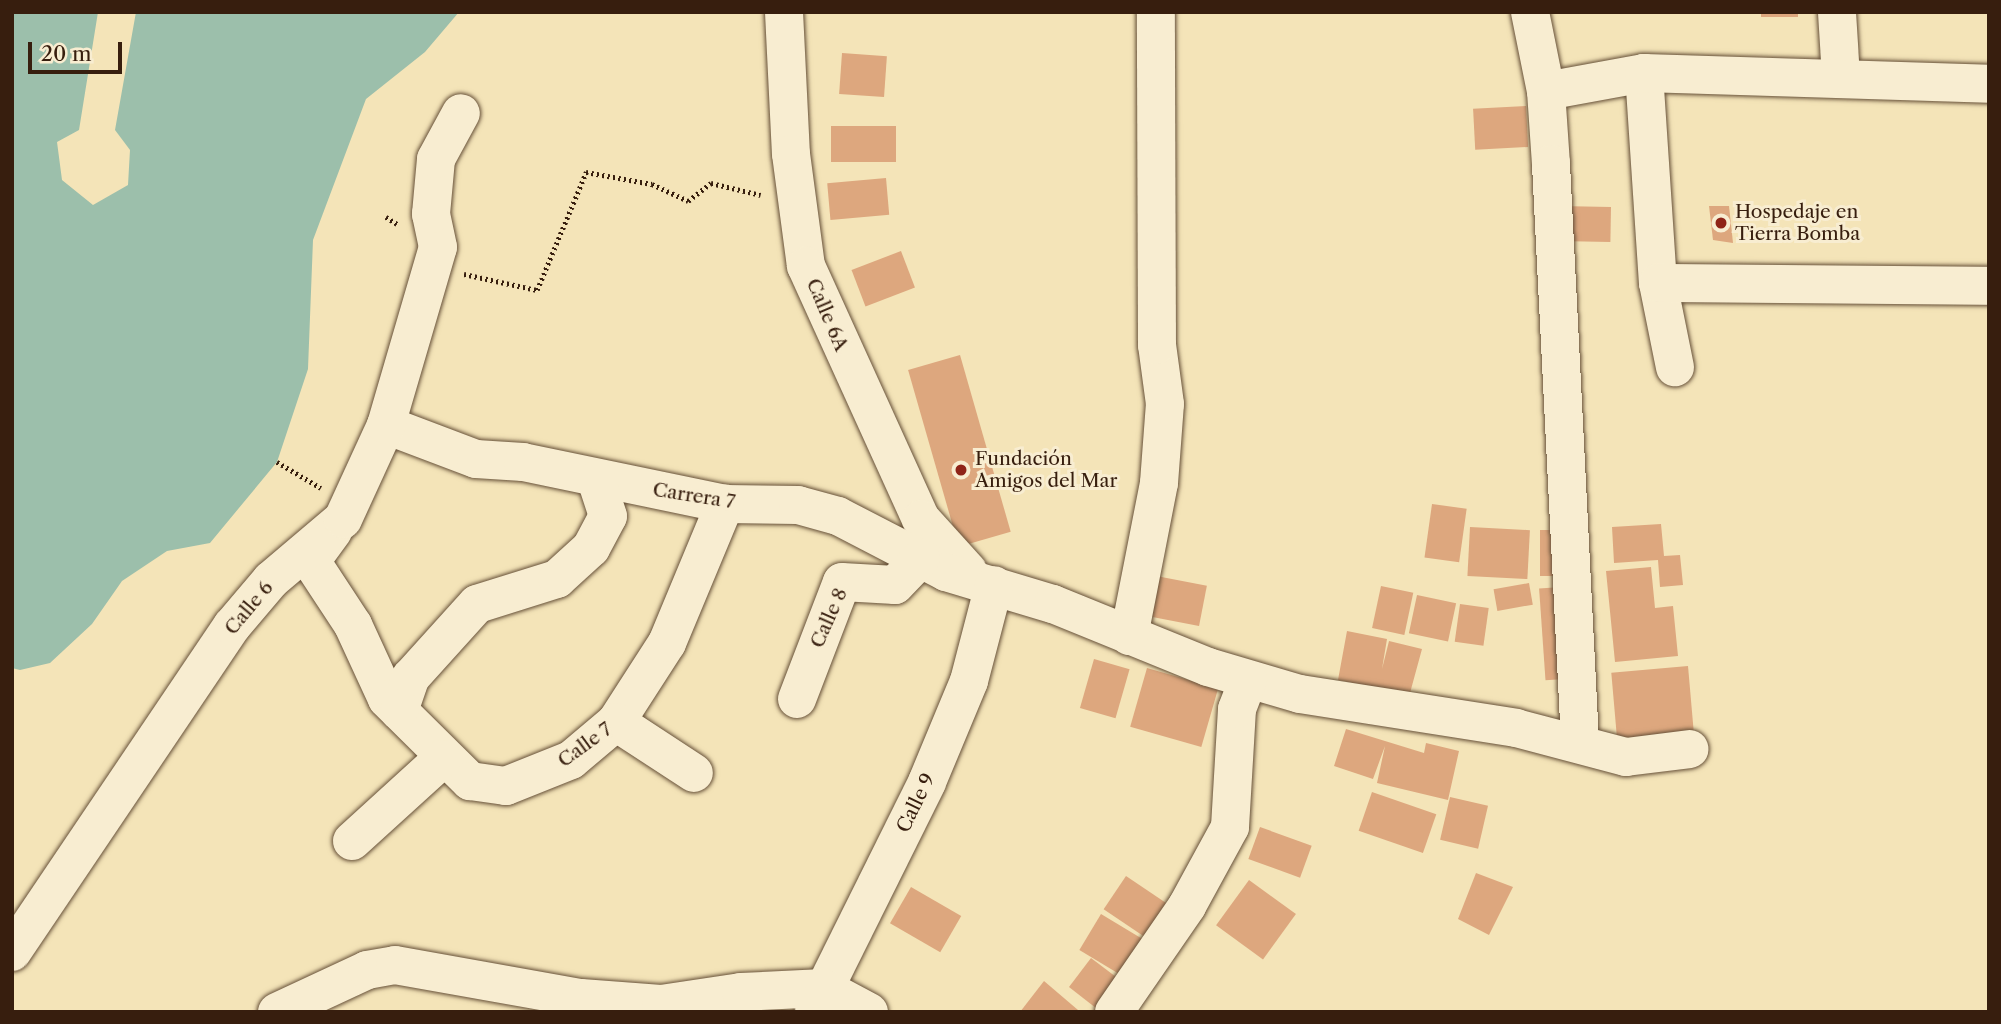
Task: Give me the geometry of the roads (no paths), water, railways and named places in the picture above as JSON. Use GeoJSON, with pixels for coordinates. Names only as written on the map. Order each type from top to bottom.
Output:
{"type":"FeatureCollection","features":[{"type":"Feature","properties":{"kind":"street","name":"Calle 6A"},"geometry":{"type":"LineString","coordinates":[[784,12],[791,154],[806,266],[921,519],[986,582]]}},
{"type":"Feature","properties":{"kind":"street"},"geometry":{"type":"LineString","coordinates":[[1129,636],[1158,483],[1165,404],[1157,345],[1156,12]]}},
{"type":"Feature","properties":{"kind":"street"},"geometry":{"type":"LineString","coordinates":[[1155,53],[1172,12]]}},
{"type":"Feature","properties":{"kind":"street"},"geometry":{"type":"LineString","coordinates":[[1530,12],[1546,91],[1580,742]]}},
{"type":"Feature","properties":{"kind":"street"},"geometry":{"type":"LineString","coordinates":[[1837,12],[1841,77]]}},
{"type":"Feature","properties":{"kind":"street"},"geometry":{"type":"LineString","coordinates":[[1546,91],[1644,73],[1841,77],[1989,84]]}},
{"type":"Feature","properties":{"kind":"street"},"geometry":{"type":"LineString","coordinates":[[1644,73],[1658,283],[1675,367]]}},
{"type":"Feature","properties":{"kind":"street","name":"Calle 6"},"geometry":{"type":"LineString","coordinates":[[12,953],[232,626],[271,580],[346,512],[386,425],[438,247],[430,215],[436,159],[461,113]]}},
{"type":"Feature","properties":{"kind":"street"},"geometry":{"type":"LineString","coordinates":[[1658,283],[1989,286]]}},
{"type":"Feature","properties":{"kind":"street","name":"Carrera 7"},"geometry":{"type":"LineString","coordinates":[[386,425],[476,459],[523,462],[596,480],[725,504],[798,505],[838,516],[921,558],[1248,680],[1300,694],[1443,714],[1580,742],[1626,757],[1690,749]]}},
{"type":"Feature","properties":{"kind":"street"},"geometry":{"type":"LineString","coordinates":[[399,711],[411,677],[477,604],[557,579],[591,548],[608,516],[596,480]]}},
{"type":"Feature","properties":{"kind":"street","name":"Calle 7"},"geometry":{"type":"LineString","coordinates":[[346,512],[311,561],[399,711],[442,759],[470,781],[506,786],[570,760],[616,722],[667,643],[725,504]]}},
{"type":"Feature","properties":{"kind":"street","name":"Calle 8"},"geometry":{"type":"LineString","coordinates":[[797,699],[842,582],[895,585],[921,558]]}},
{"type":"Feature","properties":{"kind":"street","name":"Calle 9"},"geometry":{"type":"LineString","coordinates":[[818,1000],[927,782],[970,681],[986,582]]}},
{"type":"Feature","properties":{"kind":"street"},"geometry":{"type":"LineString","coordinates":[[1114,1012],[1187,906],[1230,827],[1237,709],[1248,680]]}},
{"type":"Feature","properties":{"kind":"street"},"geometry":{"type":"LineString","coordinates":[[616,722],[694,773]]}},
{"type":"Feature","properties":{"kind":"street"},"geometry":{"type":"LineString","coordinates":[[352,841],[442,759]]}},
{"type":"Feature","properties":{"kind":"street"},"geometry":{"type":"LineString","coordinates":[[277,1012],[367,970],[395,965],[581,998],[661,1004],[818,1000],[869,1012]]}},
{"type":"Feature","properties":{"kind":"place","name":"Hospedaje en Tierra Bomba"},"geometry":{"type":"Point","coordinates":[1721,223]}},
{"type":"Feature","properties":{"kind":"place","name":"Fundación Amigos del Mar"},"geometry":{"type":"Point","coordinates":[961,470]}}]}
